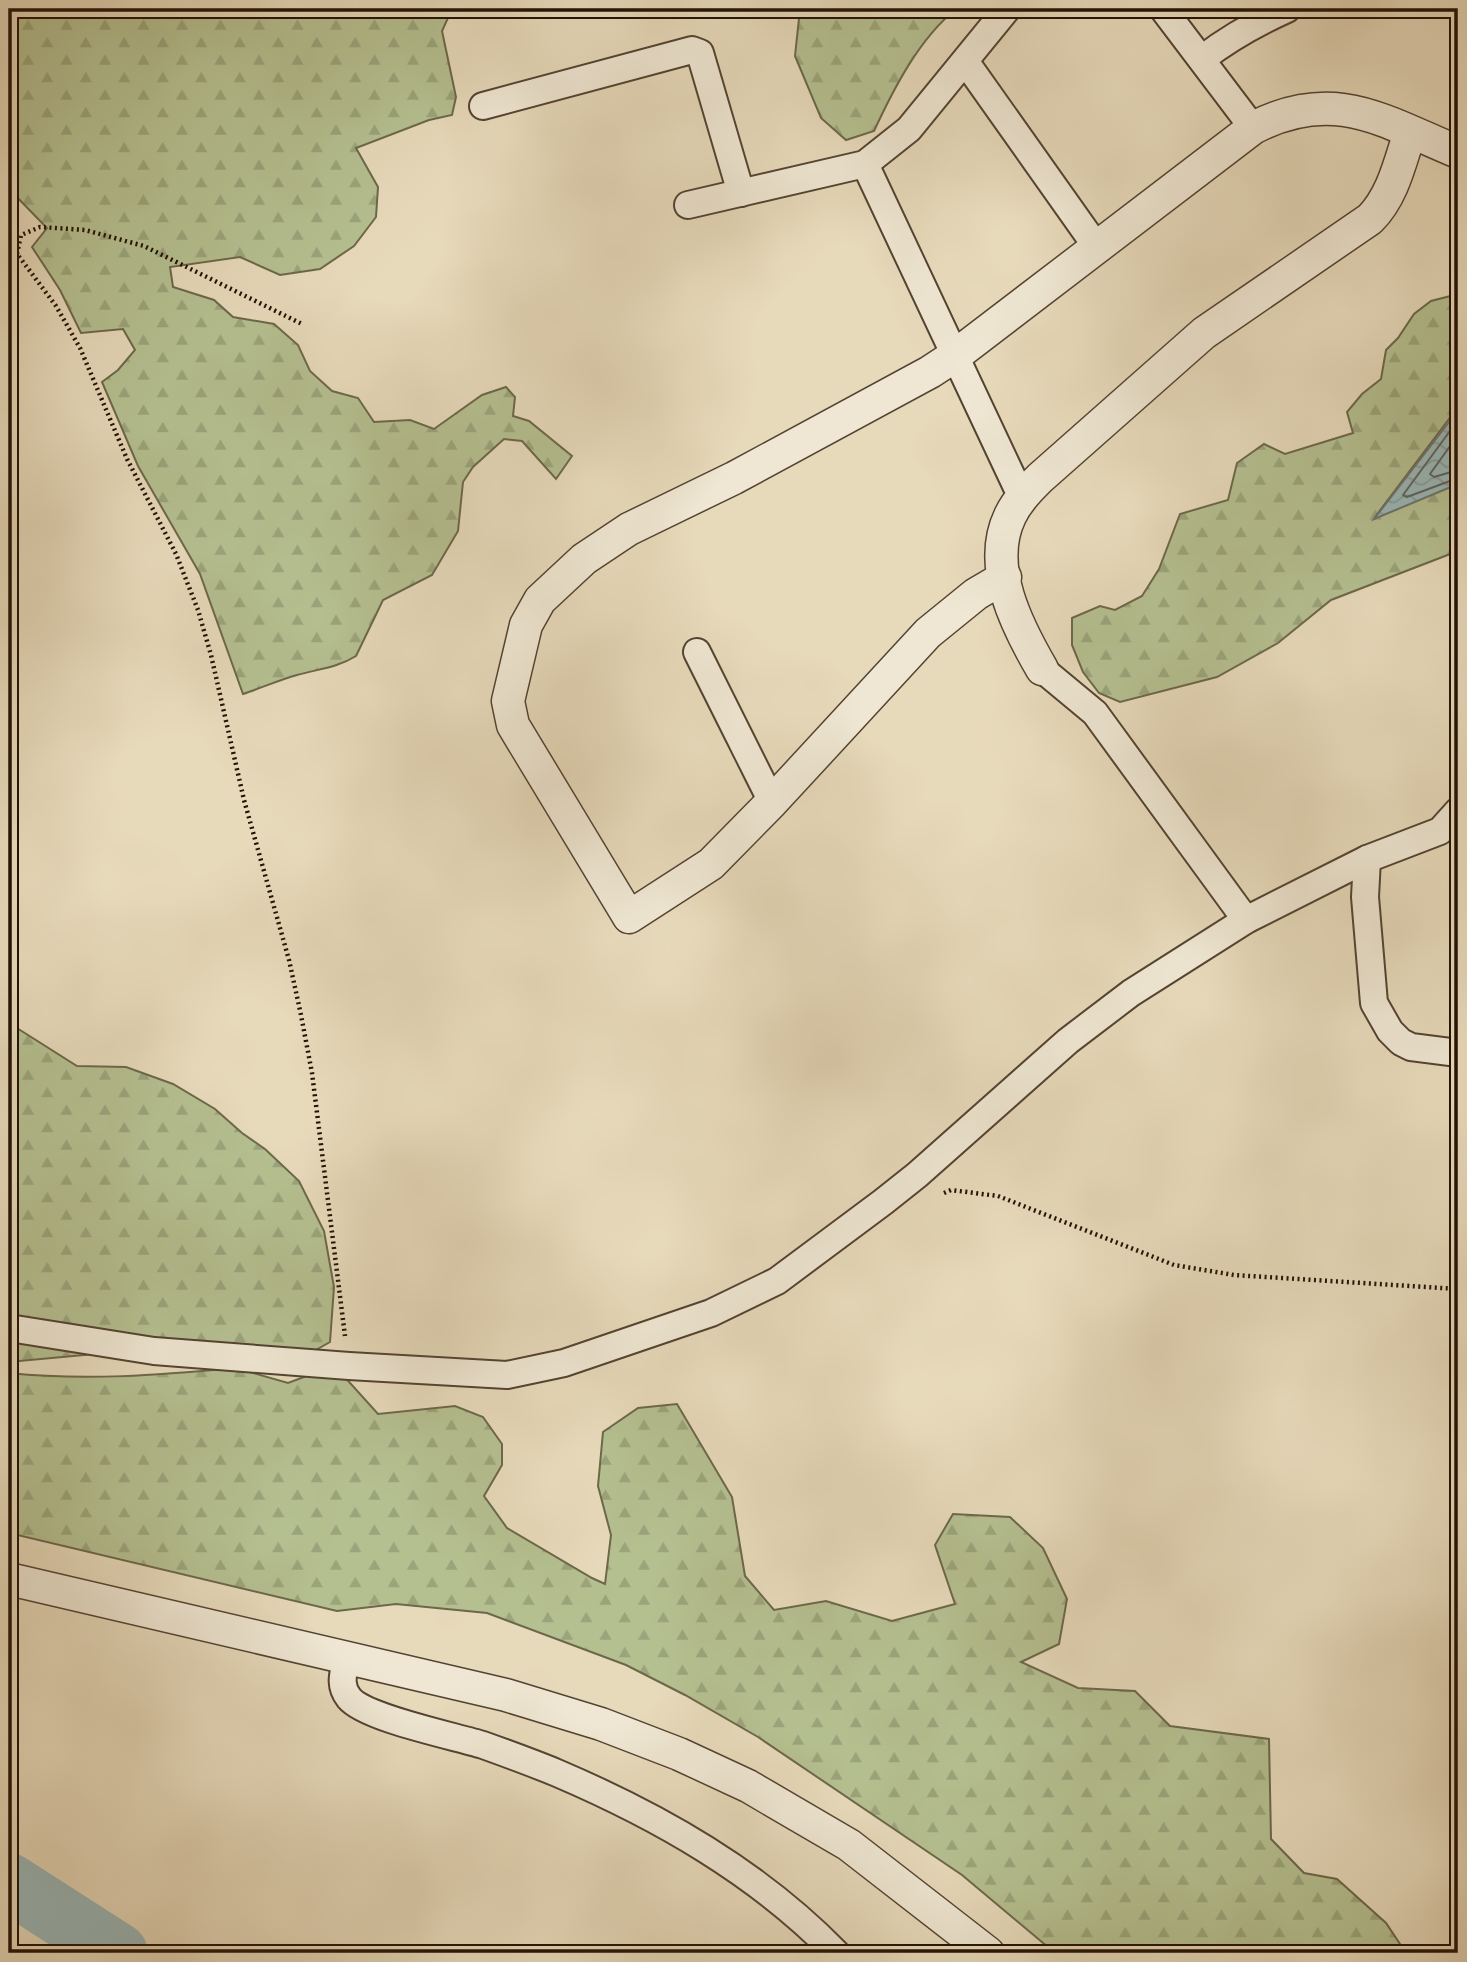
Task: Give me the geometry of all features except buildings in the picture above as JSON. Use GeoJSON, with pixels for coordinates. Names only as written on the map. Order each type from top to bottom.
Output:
{"type":"FeatureCollection","features":[{"type":"Feature","properties":{"kind":"street"},"geometry":{"type":"LineString","coordinates":[[688,205],[865,164],[909,129],[1007,9]]}},
{"type":"Feature","properties":{"kind":"street"},"geometry":{"type":"LineString","coordinates":[[1163,9],[1253,128]]}},
{"type":"Feature","properties":{"kind":"street"},"geometry":{"type":"LineString","coordinates":[[1202,59],[1253,24],[1287,9]]}},
{"type":"Feature","properties":{"kind":"street"},"geometry":{"type":"LineString","coordinates":[[482,106],[692,50],[700,53],[741,193]]}},
{"type":"Feature","properties":{"kind":"street"},"geometry":{"type":"LineString","coordinates":[[965,61],[1096,246]]}},
{"type":"Feature","properties":{"kind":"street"},"geometry":{"type":"LineString","coordinates":[[1005,578],[976,594],[928,633],[711,864],[629,917],[513,725],[508,701],[526,625],[540,600],[584,559],[629,529],[734,478],[930,372],[956,355],[1253,128],[1289,112],[1312,107],[1336,108],[1377,118],[1458,152]]}},
{"type":"Feature","properties":{"kind":"street"},"geometry":{"type":"LineString","coordinates":[[1246,920],[1095,713],[1042,669],[1020,632],[1008,603],[1004,536],[1009,518],[1040,478],[1194,342],[1370,219],[1380,208],[1394,180],[1410,132]]}},
{"type":"Feature","properties":{"kind":"street"},"geometry":{"type":"LineString","coordinates":[[865,164],[1022,498]]}},
{"type":"Feature","properties":{"kind":"street"},"geometry":{"type":"LineString","coordinates":[[697,652],[772,802]]}},
{"type":"Feature","properties":{"kind":"street"},"geometry":{"type":"LineString","coordinates":[[9,1328],[154,1351],[507,1375],[564,1363],[620,1346],[711,1313],[777,1281],[891,1196],[1098,1016],[1246,920],[1367,859],[1440,831],[1458,811]]}},
{"type":"Feature","properties":{"kind":"street"},"geometry":{"type":"LineString","coordinates":[[1367,859],[1364,897],[1374,1003],[1386,1025],[1401,1042],[1411,1047],[1458,1053]]}},
{"type":"Feature","properties":{"kind":"street"},"geometry":{"type":"LineString","coordinates":[[9,1579],[506,1695],[601,1724],[679,1754],[748,1786],[849,1845],[988,1953]]}},
{"type":"Feature","properties":{"kind":"street"},"geometry":{"type":"LineString","coordinates":[[346,1657],[341,1684],[349,1699],[373,1713],[482,1745],[555,1772],[665,1824],[777,1899],[836,1953]]}},
{"type":"Feature","properties":{"kind":"path"},"geometry":{"type":"LineString","coordinates":[[17,254],[21,235],[40,227],[85,230],[144,246],[302,324]]}},
{"type":"Feature","properties":{"kind":"path"},"geometry":{"type":"LineString","coordinates":[[9,243],[56,306],[80,348],[127,458],[176,554],[198,610],[244,800],[289,960],[301,1015],[312,1073],[349,1366]]}},
{"type":"Feature","properties":{"kind":"path"},"geometry":{"type":"LineString","coordinates":[[939,1195],[951,1190],[998,1196],[1174,1265],[1234,1275],[1458,1289]]}},
{"type":"Feature","properties":{"kind":"green space"},"geometry":{"type":"Polygon","coordinates":[[[9,9],[452,9],[442,31],[456,97],[452,115],[429,120],[356,148],[378,187],[376,217],[354,246],[320,269],[280,275],[240,257],[170,267],[173,287],[214,300],[233,317],[274,324],[298,345],[310,371],[332,391],[358,398],[374,422],[410,420],[434,429],[482,395],[506,387],[515,397],[513,416],[529,421],[572,456],[556,479],[522,441],[504,439],[473,467],[463,482],[458,531],[432,575],[383,600],[356,656],[349,660],[243,694],[200,574],[138,466],[102,382],[118,370],[135,350],[123,329],[81,333],[60,290],[32,247],[47,228],[9,189],[9,9]]]}},
{"type":"Feature","properties":{"kind":"green space"},"geometry":{"type":"Polygon","coordinates":[[[800,9],[956,9],[919,49],[899,81],[874,131],[846,140],[821,118],[795,56],[800,9]]]}},
{"type":"Feature","properties":{"kind":"green space"},"geometry":{"type":"Polygon","coordinates":[[[1458,294],[1458,407],[1375,517],[1458,458],[1458,551],[1331,600],[1278,643],[1217,677],[1120,702],[1099,693],[1083,672],[1072,645],[1072,618],[1100,606],[1115,610],[1142,596],[1159,569],[1180,514],[1228,500],[1237,463],[1264,444],[1285,454],[1353,433],[1347,412],[1362,394],[1381,379],[1386,350],[1398,338],[1414,314],[1431,301],[1458,294]]]}},
{"type":"Feature","properties":{"kind":"green space"},"geometry":{"type":"Polygon","coordinates":[[[9,1023],[77,1066],[126,1067],[173,1084],[215,1109],[265,1149],[299,1181],[324,1231],[334,1287],[330,1342],[291,1364],[95,1354],[9,1362],[9,1023]]]}},
{"type":"Feature","properties":{"kind":"green space"},"geometry":{"type":"Polygon","coordinates":[[[236,1368],[288,1383],[312,1374],[342,1374],[378,1414],[455,1406],[483,1417],[502,1444],[502,1465],[484,1496],[507,1528],[605,1584],[611,1535],[598,1486],[603,1432],[638,1408],[677,1404],[732,1497],[745,1576],[774,1610],[826,1601],[892,1621],[955,1604],[935,1545],[953,1514],[1010,1517],[1043,1548],[1067,1599],[1059,1644],[1021,1662],[1078,1688],[1135,1691],[1170,1726],[1269,1739],[1271,1839],[1304,1873],[1337,1879],[1386,1923],[1406,1953],[1055,1953],[962,1875],[758,1737],[626,1665],[487,1613],[396,1604],[337,1611],[9,1533],[9,1373],[94,1377],[236,1368]]]}},
{"type":"Feature","properties":{"kind":"water"},"geometry":{"type":"Polygon","coordinates":[[[1458,407],[1458,484],[1374,519],[1449,422],[1458,407]]]}},
{"type":"Feature","properties":{"kind":"waterway"},"geometry":{"type":"LineString","coordinates":[[9,1883],[118,1953]]}}]}
